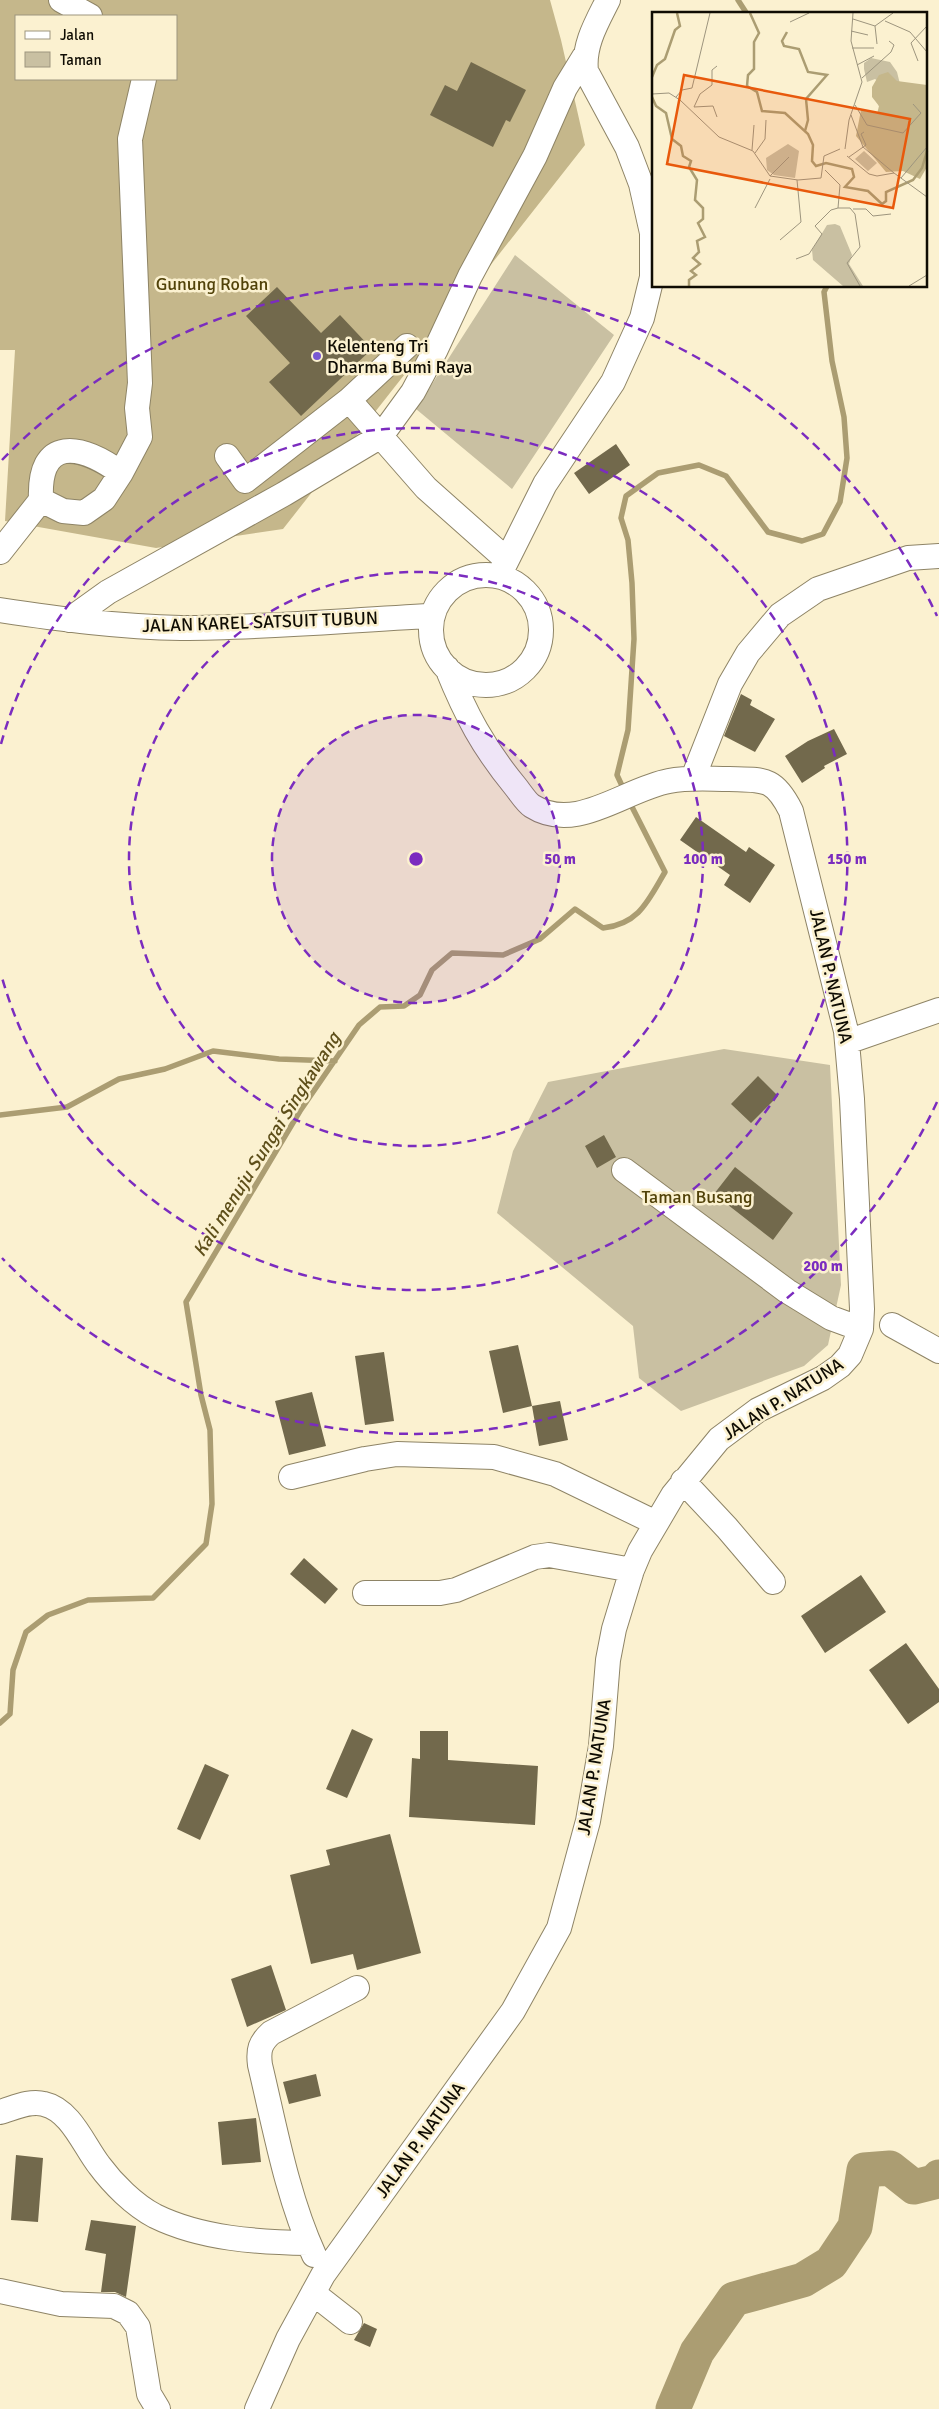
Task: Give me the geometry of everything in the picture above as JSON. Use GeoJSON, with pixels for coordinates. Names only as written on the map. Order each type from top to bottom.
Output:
{"type":"FeatureCollection","features":[{"type":"Feature","properties":{"kind":"street"},"geometry":{"type":"LineString","coordinates":[[61,0],[88,15]]}},
{"type":"Feature","properties":{"kind":"street"},"geometry":{"type":"LineString","coordinates":[[68,620],[108,592],[284,494],[382,436],[413,392],[436,349],[470,276],[535,156],[565,88],[584,58],[592,34],[608,0]]}},
{"type":"Feature","properties":{"kind":"street"},"geometry":{"type":"LineString","coordinates":[[349,400],[426,488],[503,568],[524,591],[540,616],[540,645],[525,670],[500,685],[472,685],[447,668],[432,646],[431,616],[446,591],[471,576],[503,568],[545,484],[613,382],[642,318],[652,277],[652,233],[641,184],[628,147],[590,82],[584,58]]}},
{"type":"Feature","properties":{"kind":"street"},"geometry":{"type":"LineString","coordinates":[[41,500],[63,511],[84,513],[104,500],[121,473],[140,436],[137,408],[140,383],[130,138],[144,80]]}},
{"type":"Feature","properties":{"kind":"street"},"geometry":{"type":"LineString","coordinates":[[227,456],[245,481],[349,400],[407,346]]}},
{"type":"Feature","properties":{"kind":"street"},"geometry":{"type":"LineString","coordinates":[[0,552],[41,500],[40,483],[45,464],[58,453],[75,452],[100,458],[121,473]]}},
{"type":"Feature","properties":{"kind":"street"},"geometry":{"type":"LineString","coordinates":[[694,778],[730,684],[748,653],[780,615],[818,589],[908,558],[939,556]]}},
{"type":"Feature","properties":{"kind":"street","name":"JALAN KAREL SATSUIT TUBUN"},"geometry":{"type":"LineString","coordinates":[[0,610],[68,620],[181,628],[301,624],[431,616]]}},
{"type":"Feature","properties":{"kind":"street","name":"JALAN P. NATUNA"},"geometry":{"type":"LineString","coordinates":[[257,2409],[288,2339],[318,2284],[514,2011],[532,1982],[559,1928],[588,1821],[601,1746],[608,1660],[614,1629],[632,1570],[656,1523],[683,1481],[704,1454],[737,1424],[823,1378],[840,1366],[850,1355],[873,1321],[847,1042],[840,1002],[791,811],[784,796],[763,780],[694,778],[668,781],[640,789],[571,816],[558,816],[531,806],[496,762],[467,716],[447,668]]}},
{"type":"Feature","properties":{"kind":"street"},"geometry":{"type":"LineString","coordinates":[[847,1042],[939,1010]]}},
{"type":"Feature","properties":{"kind":"street"},"geometry":{"type":"LineString","coordinates":[[624,1170],[787,1291],[832,1318],[873,1321],[939,1351]]}},
{"type":"Feature","properties":{"kind":"street"},"geometry":{"type":"LineString","coordinates":[[291,1477],[365,1459],[397,1454],[494,1457],[555,1474],[656,1523]]}},
{"type":"Feature","properties":{"kind":"street"},"geometry":{"type":"LineString","coordinates":[[683,1481],[727,1528],[773,1582]]}},
{"type":"Feature","properties":{"kind":"street"},"geometry":{"type":"LineString","coordinates":[[366,1593],[440,1593],[456,1590],[535,1557],[549,1555],[632,1570]]}},
{"type":"Feature","properties":{"kind":"street"},"geometry":{"type":"LineString","coordinates":[[350,2322],[318,2284],[284,2161],[258,2051],[263,2041],[271,2033],[356,1988]]}},
{"type":"Feature","properties":{"kind":"street"},"geometry":{"type":"LineString","coordinates":[[0,2112],[29,2103],[53,2107],[64,2115],[100,2166],[126,2195],[155,2216],[190,2228],[249,2242],[308,2243]]}},
{"type":"Feature","properties":{"kind":"street"},"geometry":{"type":"LineString","coordinates":[[0,2291],[61,2304],[114,2306],[128,2313],[138,2327],[149,2394],[158,2409]]}},
{"type":"Feature","properties":{"kind":"green space","name":"Gunung Roban"},"geometry":{"type":"Polygon","coordinates":[[[0,0],[550,0],[585,145],[283,529],[156,548],[5,521],[15,350],[0,350],[0,0]]]}},
{"type":"Feature","properties":{"kind":"green space"},"geometry":{"type":"Polygon","coordinates":[[[515,255],[614,335],[512,489],[416,409],[515,255]]]}},
{"type":"Feature","properties":{"kind":"green space","name":"Taman Busang"},"geometry":{"type":"Polygon","coordinates":[[[724,1049],[830,1065],[841,1285],[828,1345],[804,1366],[681,1411],[639,1378],[633,1326],[497,1213],[513,1151],[548,1082],[724,1049]]]}},
{"type":"Feature","properties":{"kind":"building"},"geometry":{"type":"Polygon","coordinates":[[[471,62],[526,90],[510,122],[506,120],[493,147],[430,115],[445,85],[457,91],[471,62]]]}},
{"type":"Feature","properties":{"kind":"building"},"geometry":{"type":"Polygon","coordinates":[[[277,287],[321,333],[340,315],[372,349],[301,416],[269,382],[290,363],[246,316],[277,287]]]}},
{"type":"Feature","properties":{"kind":"building"},"geometry":{"type":"Polygon","coordinates":[[[616,444],[630,465],[589,494],[574,473],[616,444]]]}},
{"type":"Feature","properties":{"kind":"building"},"geometry":{"type":"Polygon","coordinates":[[[741,694],[752,700],[750,705],[775,719],[755,752],[724,736],[741,694]]]}},
{"type":"Feature","properties":{"kind":"building"},"geometry":{"type":"Polygon","coordinates":[[[834,729],[847,754],[824,766],[825,768],[802,783],[785,756],[808,741],[834,729]]]}},
{"type":"Feature","properties":{"kind":"building"},"geometry":{"type":"Polygon","coordinates":[[[696,817],[746,852],[749,847],[775,865],[750,903],[724,885],[730,875],[680,840],[696,817]]]}},
{"type":"Feature","properties":{"kind":"building"},"geometry":{"type":"Polygon","coordinates":[[[758,1076],[778,1096],[751,1123],[731,1104],[758,1076]]]}},
{"type":"Feature","properties":{"kind":"building"},"geometry":{"type":"Polygon","coordinates":[[[604,1135],[616,1157],[597,1168],[585,1146],[604,1135]]]}},
{"type":"Feature","properties":{"kind":"building"},"geometry":{"type":"Polygon","coordinates":[[[735,1167],[793,1213],[773,1240],[714,1194],[735,1167]]]}},
{"type":"Feature","properties":{"kind":"building"},"geometry":{"type":"Polygon","coordinates":[[[518,1345],[532,1406],[503,1413],[489,1351],[518,1345]]]}},
{"type":"Feature","properties":{"kind":"building"},"geometry":{"type":"Polygon","coordinates":[[[384,1352],[394,1421],[365,1425],[355,1356],[384,1352]]]}},
{"type":"Feature","properties":{"kind":"building"},"geometry":{"type":"Polygon","coordinates":[[[312,1392],[326,1446],[289,1455],[275,1401],[312,1392]]]}},
{"type":"Feature","properties":{"kind":"building"},"geometry":{"type":"Polygon","coordinates":[[[560,1401],[568,1440],[539,1446],[532,1406],[560,1401]]]}},
{"type":"Feature","properties":{"kind":"building"},"geometry":{"type":"Polygon","coordinates":[[[304,1558],[338,1589],[325,1604],[290,1574],[304,1558]]]}},
{"type":"Feature","properties":{"kind":"building"},"geometry":{"type":"Polygon","coordinates":[[[861,1575],[886,1612],[825,1653],[801,1616],[861,1575]]]}},
{"type":"Feature","properties":{"kind":"building"},"geometry":{"type":"Polygon","coordinates":[[[906,1643],[939,1689],[939,1702],[908,1724],[869,1670],[906,1643]]]}},
{"type":"Feature","properties":{"kind":"building"},"geometry":{"type":"Polygon","coordinates":[[[352,1729],[373,1739],[347,1798],[326,1789],[352,1729]]]}},
{"type":"Feature","properties":{"kind":"building"},"geometry":{"type":"Polygon","coordinates":[[[420,1731],[448,1731],[448,1760],[538,1766],[535,1825],[409,1817],[412,1758],[420,1759],[420,1731]]]}},
{"type":"Feature","properties":{"kind":"building"},"geometry":{"type":"Polygon","coordinates":[[[205,1764],[229,1775],[200,1840],[177,1829],[205,1764]]]}},
{"type":"Feature","properties":{"kind":"building"},"geometry":{"type":"Polygon","coordinates":[[[390,1834],[421,1953],[357,1970],[353,1954],[311,1964],[290,1875],[330,1865],[326,1850],[390,1834]]]}},
{"type":"Feature","properties":{"kind":"building"},"geometry":{"type":"Polygon","coordinates":[[[271,1965],[286,2010],[247,2027],[231,1979],[271,1965]]]}},
{"type":"Feature","properties":{"kind":"building"},"geometry":{"type":"Polygon","coordinates":[[[316,2074],[321,2096],[289,2104],[283,2082],[316,2074]]]}},
{"type":"Feature","properties":{"kind":"building"},"geometry":{"type":"Polygon","coordinates":[[[256,2118],[261,2162],[222,2165],[218,2122],[256,2118]]]}},
{"type":"Feature","properties":{"kind":"building"},"geometry":{"type":"Polygon","coordinates":[[[16,2155],[43,2158],[38,2222],[11,2220],[16,2155]]]}},
{"type":"Feature","properties":{"kind":"building"},"geometry":{"type":"Polygon","coordinates":[[[91,2220],[136,2226],[126,2297],[115,2292],[101,2292],[106,2254],[85,2250],[91,2220]]]}},
{"type":"Feature","properties":{"kind":"building"},"geometry":{"type":"Polygon","coordinates":[[[364,2323],[377,2329],[370,2347],[354,2340],[364,2323]]]}},
{"type":"Feature","properties":{"kind":"waterway","name":"Kali menuju Sungai Singkawang"},"geometry":{"type":"LineString","coordinates":[[738,0],[746,12]]}},
{"type":"Feature","properties":{"kind":"waterway","name":"Kali menuju Sungai Singkawang"},"geometry":{"type":"LineString","coordinates":[[624,790],[617,775],[628,730],[634,639],[628,540],[621,518],[626,496],[658,473],[699,465],[726,476],[768,532],[802,541],[823,534],[840,502],[847,458],[844,417],[832,361],[824,292],[826,288]]}},
{"type":"Feature","properties":{"kind":"waterway","name":"Kali menuju Sungai Singkawang"},"geometry":{"type":"LineString","coordinates":[[0,1723],[10,1714],[13,1670],[26,1632],[48,1615],[88,1600],[153,1598],[206,1544],[212,1504],[210,1430],[201,1395],[186,1302],[300,1111],[359,1025],[380,1007],[404,1006],[420,995],[432,970],[452,953],[503,955],[540,939],[575,909],[603,928],[615,926],[634,916],[647,901],[665,872],[629,801]]}},
{"type":"Feature","properties":{"kind":"waterway"},"geometry":{"type":"LineString","coordinates":[[0,1115],[67,1107],[119,1079],[165,1069],[213,1051],[279,1059],[335,1061]]}},
{"type":"Feature","properties":{"kind":"waterway"},"geometry":{"type":"LineString","coordinates":[[673,2409],[697,2352],[734,2299],[803,2280],[831,2263],[855,2227],[864,2170],[890,2168],[914,2187],[934,2182],[939,2177]]}},
{"type":"Feature","properties":{"kind":"place","name":"Kelenteng Tri Dharma Bumi Raya"},"geometry":{"type":"Point","coordinates":[317,356]}}]}
